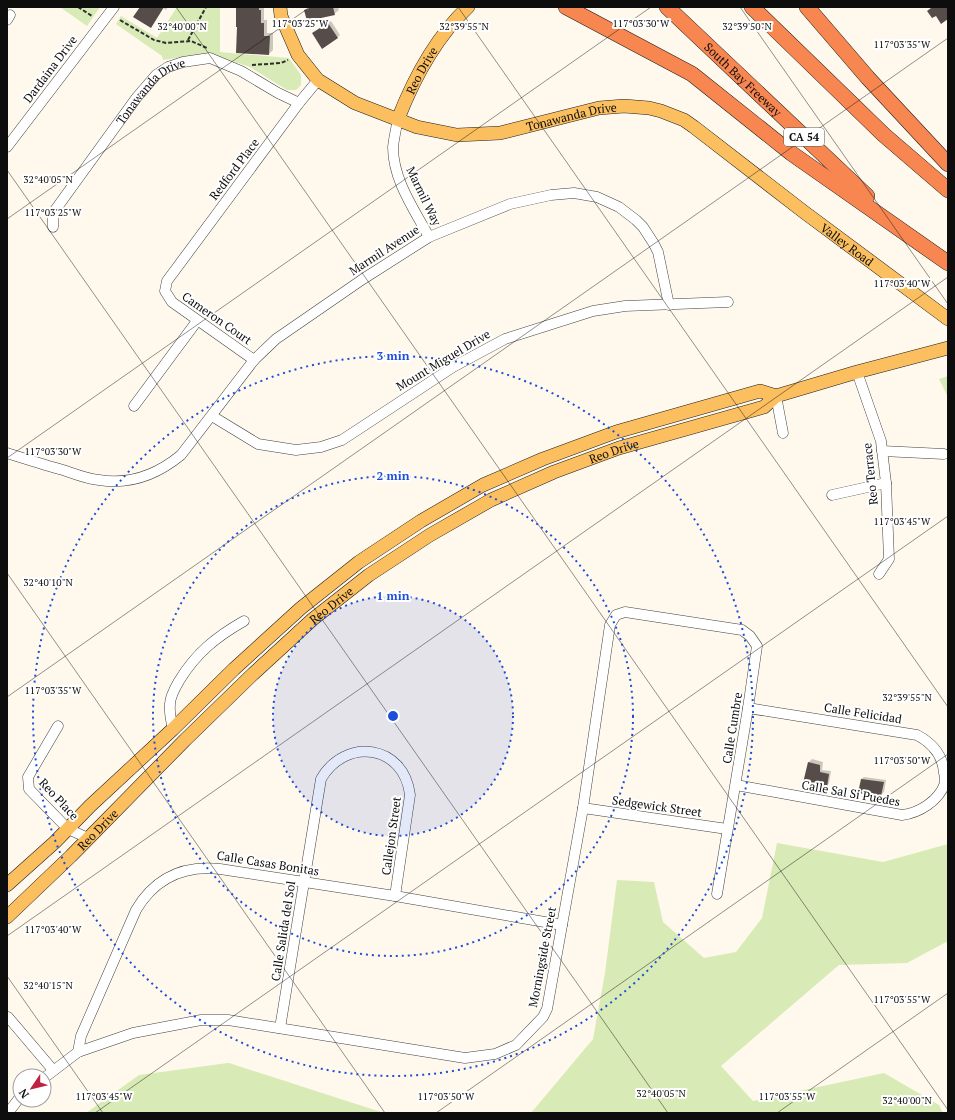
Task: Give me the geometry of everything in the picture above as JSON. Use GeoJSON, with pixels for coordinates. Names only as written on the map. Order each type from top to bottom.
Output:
{"type":"FeatureCollection","features":[{"type":"Feature","properties":{"kind":"highway"},"geometry":{"type":"LineString","coordinates":[[566,7],[692,74],[791,153],[948,263]]}},
{"type":"Feature","properties":{"kind":"highway","name":"South Bay Freeway"},"geometry":{"type":"LineString","coordinates":[[667,7],[862,192],[948,259]]}},
{"type":"Feature","properties":{"kind":"highway"},"geometry":{"type":"LineString","coordinates":[[752,7],[884,135],[948,190]]}},
{"type":"Feature","properties":{"kind":"highway"},"geometry":{"type":"LineString","coordinates":[[807,7],[868,78],[948,164]]}},
{"type":"Feature","properties":{"kind":"main road","name":"Tonawanda Drive"},"geometry":{"type":"LineString","coordinates":[[280,7],[281,16],[298,55],[318,80],[354,103],[417,127],[457,135],[500,133],[599,108],[624,106],[649,108],[672,115],[694,126],[804,212]]}},
{"type":"Feature","properties":{"kind":"main road","name":"Reo Drive"},"geometry":{"type":"LineString","coordinates":[[398,120],[407,95],[424,62],[442,35],[468,7]]}},
{"type":"Feature","properties":{"kind":"main road","name":"Valley Road"},"geometry":{"type":"LineString","coordinates":[[804,212],[948,319]]}},
{"type":"Feature","properties":{"kind":"main road","name":"Reo Drive"},"geometry":{"type":"LineString","coordinates":[[7,917],[185,740],[253,674],[313,619],[369,575],[430,535],[492,500],[554,472],[619,448],[764,407],[776,396],[857,372],[948,348]]}},
{"type":"Feature","properties":{"kind":"main road","name":"Reo Drive"},"geometry":{"type":"LineString","coordinates":[[7,885],[68,829],[234,669],[301,608],[359,562],[421,521],[483,485],[543,459],[616,432],[760,391],[776,396]]}},
{"type":"Feature","properties":{"kind":"street","name":"Dardaina Drive"},"geometry":{"type":"LineString","coordinates":[[7,147],[114,7]]}},
{"type":"Feature","properties":{"kind":"street","name":"Tonawanda Drive"},"geometry":{"type":"LineString","coordinates":[[52,227],[54,213],[137,97],[156,75],[168,67],[183,62],[210,58],[241,71],[278,93],[299,103]]}},
{"type":"Feature","properties":{"kind":"street","name":"Redford Place"},"geometry":{"type":"LineString","coordinates":[[172,273],[299,103],[318,80]]}},
{"type":"Feature","properties":{"kind":"street","name":"Marmil Way"},"geometry":{"type":"LineString","coordinates":[[398,120],[393,147],[395,166],[404,190],[428,237]]}},
{"type":"Feature","properties":{"kind":"street","name":"Marmil Avenue"},"geometry":{"type":"LineString","coordinates":[[7,453],[97,480],[114,482],[130,480],[152,474],[172,462],[181,454],[254,360],[276,339],[363,278],[428,237],[510,204],[562,194],[583,194],[609,201],[629,214],[649,235],[658,252],[669,305]]}},
{"type":"Feature","properties":{"kind":"street","name":"Cameron Court"},"geometry":{"type":"LineString","coordinates":[[172,273],[167,281],[165,291],[172,302],[254,360]]}},
{"type":"Feature","properties":{"kind":"street","name":"Mount Miguel Drive"},"geometry":{"type":"LineString","coordinates":[[212,416],[258,444],[296,450],[320,447],[342,440],[453,367],[505,339],[593,311],[625,306],[728,302]]}},
{"type":"Feature","properties":{"kind":"street"},"geometry":{"type":"LineString","coordinates":[[134,406],[197,321]]}},
{"type":"Feature","properties":{"kind":"street","name":"Reo Terrace"},"geometry":{"type":"LineString","coordinates":[[857,372],[881,441],[886,483],[889,559],[879,574]]}},
{"type":"Feature","properties":{"kind":"street"},"geometry":{"type":"LineString","coordinates":[[776,396],[783,433]]}},
{"type":"Feature","properties":{"kind":"street"},"geometry":{"type":"LineString","coordinates":[[882,450],[944,454]]}},
{"type":"Feature","properties":{"kind":"street"},"geometry":{"type":"LineString","coordinates":[[832,495],[886,483]]}},
{"type":"Feature","properties":{"kind":"street","name":"Morningside Street"},"geometry":{"type":"LineString","coordinates":[[53,1070],[78,1052],[133,1033],[201,1020],[228,1020],[465,1058],[495,1054],[516,1045],[543,1017],[547,1009],[583,808],[611,621],[616,615],[629,611],[684,621]]}},
{"type":"Feature","properties":{"kind":"street"},"geometry":{"type":"LineString","coordinates":[[173,729],[170,713],[170,702],[174,689],[186,670],[198,654],[213,641],[244,621]]}},
{"type":"Feature","properties":{"kind":"street","name":"Calle Cumbre"},"geometry":{"type":"LineString","coordinates":[[684,621],[742,630],[757,646],[736,785],[727,829],[717,894]]}},
{"type":"Feature","properties":{"kind":"street","name":"Calle Felicidad"},"geometry":{"type":"LineString","coordinates":[[748,708],[917,735],[930,743],[939,755],[947,782]]}},
{"type":"Feature","properties":{"kind":"street","name":"Reo Place"},"geometry":{"type":"LineString","coordinates":[[58,726],[28,777],[29,789],[68,829],[88,838]]}},
{"type":"Feature","properties":{"kind":"street","name":"Calle Salida del Sol"},"geometry":{"type":"LineString","coordinates":[[280,1028],[321,779],[329,767],[340,758],[354,753],[370,752]]}},
{"type":"Feature","properties":{"kind":"street","name":"Callejon Street"},"geometry":{"type":"LineString","coordinates":[[370,752],[383,755],[394,762],[404,773],[409,787],[410,795],[395,896]]}},
{"type":"Feature","properties":{"kind":"street","name":"Calle Sal Si Puedes"},"geometry":{"type":"LineString","coordinates":[[736,785],[902,815],[915,812],[928,804],[947,782]]}},
{"type":"Feature","properties":{"kind":"street","name":"Sedgewick Street"},"geometry":{"type":"LineString","coordinates":[[583,808],[727,829]]}},
{"type":"Feature","properties":{"kind":"street","name":"Calle Casas Bonitas"},"geometry":{"type":"LineString","coordinates":[[78,1052],[80,1036],[136,910],[147,894],[162,881],[184,871],[199,868],[210,868],[395,896],[562,925]]}},
{"type":"Feature","properties":{"kind":"street"},"geometry":{"type":"LineString","coordinates":[[8,1017],[53,1070]]}},
{"type":"Feature","properties":{"kind":"path"},"geometry":{"type":"LineString","coordinates":[[78,7],[92,16]]}},
{"type":"Feature","properties":{"kind":"path"},"geometry":{"type":"LineString","coordinates":[[188,40],[206,7]]}},
{"type":"Feature","properties":{"kind":"green space"},"geometry":{"type":"Polygon","coordinates":[[[60,7],[100,7],[87,26],[60,7]]]}},
{"type":"Feature","properties":{"kind":"green space"},"geometry":{"type":"Polygon","coordinates":[[[177,7],[220,7],[220,52],[289,58],[301,75],[301,85],[296,90],[287,90],[250,67],[213,55],[189,56],[163,60],[162,56],[116,24],[121,16],[157,38],[177,7]]]}},
{"type":"Feature","properties":{"kind":"green space"},"geometry":{"type":"Polygon","coordinates":[[[948,376],[948,397],[939,379],[948,376]]]}},
{"type":"Feature","properties":{"kind":"green space"},"geometry":{"type":"Polygon","coordinates":[[[777,843],[883,862],[948,844],[948,941],[907,963],[839,965],[721,1066],[753,1101],[884,1073],[939,1105],[943,1113],[531,1113],[593,1039],[605,973],[617,880],[654,882],[663,922],[704,958],[736,952],[762,918],[777,843]]]}},
{"type":"Feature","properties":{"kind":"green space"},"geometry":{"type":"Polygon","coordinates":[[[229,1063],[384,1113],[86,1113],[139,1075],[229,1063]]]}},
{"type":"Feature","properties":{"kind":"building"},"geometry":{"type":"Polygon","coordinates":[[[140,7],[164,7],[151,28],[133,17],[140,7]]]}},
{"type":"Feature","properties":{"kind":"building"},"geometry":{"type":"Polygon","coordinates":[[[236,7],[259,7],[259,10],[261,10],[261,23],[264,23],[264,36],[270,36],[269,55],[236,53],[236,7]]]}},
{"type":"Feature","properties":{"kind":"building"},"geometry":{"type":"Polygon","coordinates":[[[308,7],[333,7],[335,15],[307,21],[304,10],[309,9],[308,7]]]}},
{"type":"Feature","properties":{"kind":"building"},"geometry":{"type":"Polygon","coordinates":[[[930,7],[948,7],[948,19],[941,24],[936,16],[932,18],[927,11],[931,8],[930,7]]]}},
{"type":"Feature","properties":{"kind":"building"},"geometry":{"type":"Polygon","coordinates":[[[328,23],[338,38],[322,49],[312,33],[328,23]]]}},
{"type":"Feature","properties":{"kind":"building"},"geometry":{"type":"Polygon","coordinates":[[[808,762],[820,765],[820,772],[829,774],[827,787],[803,783],[808,762]]]}},
{"type":"Feature","properties":{"kind":"building"},"geometry":{"type":"Polygon","coordinates":[[[861,779],[884,782],[881,796],[858,793],[861,779]]]}}]}
